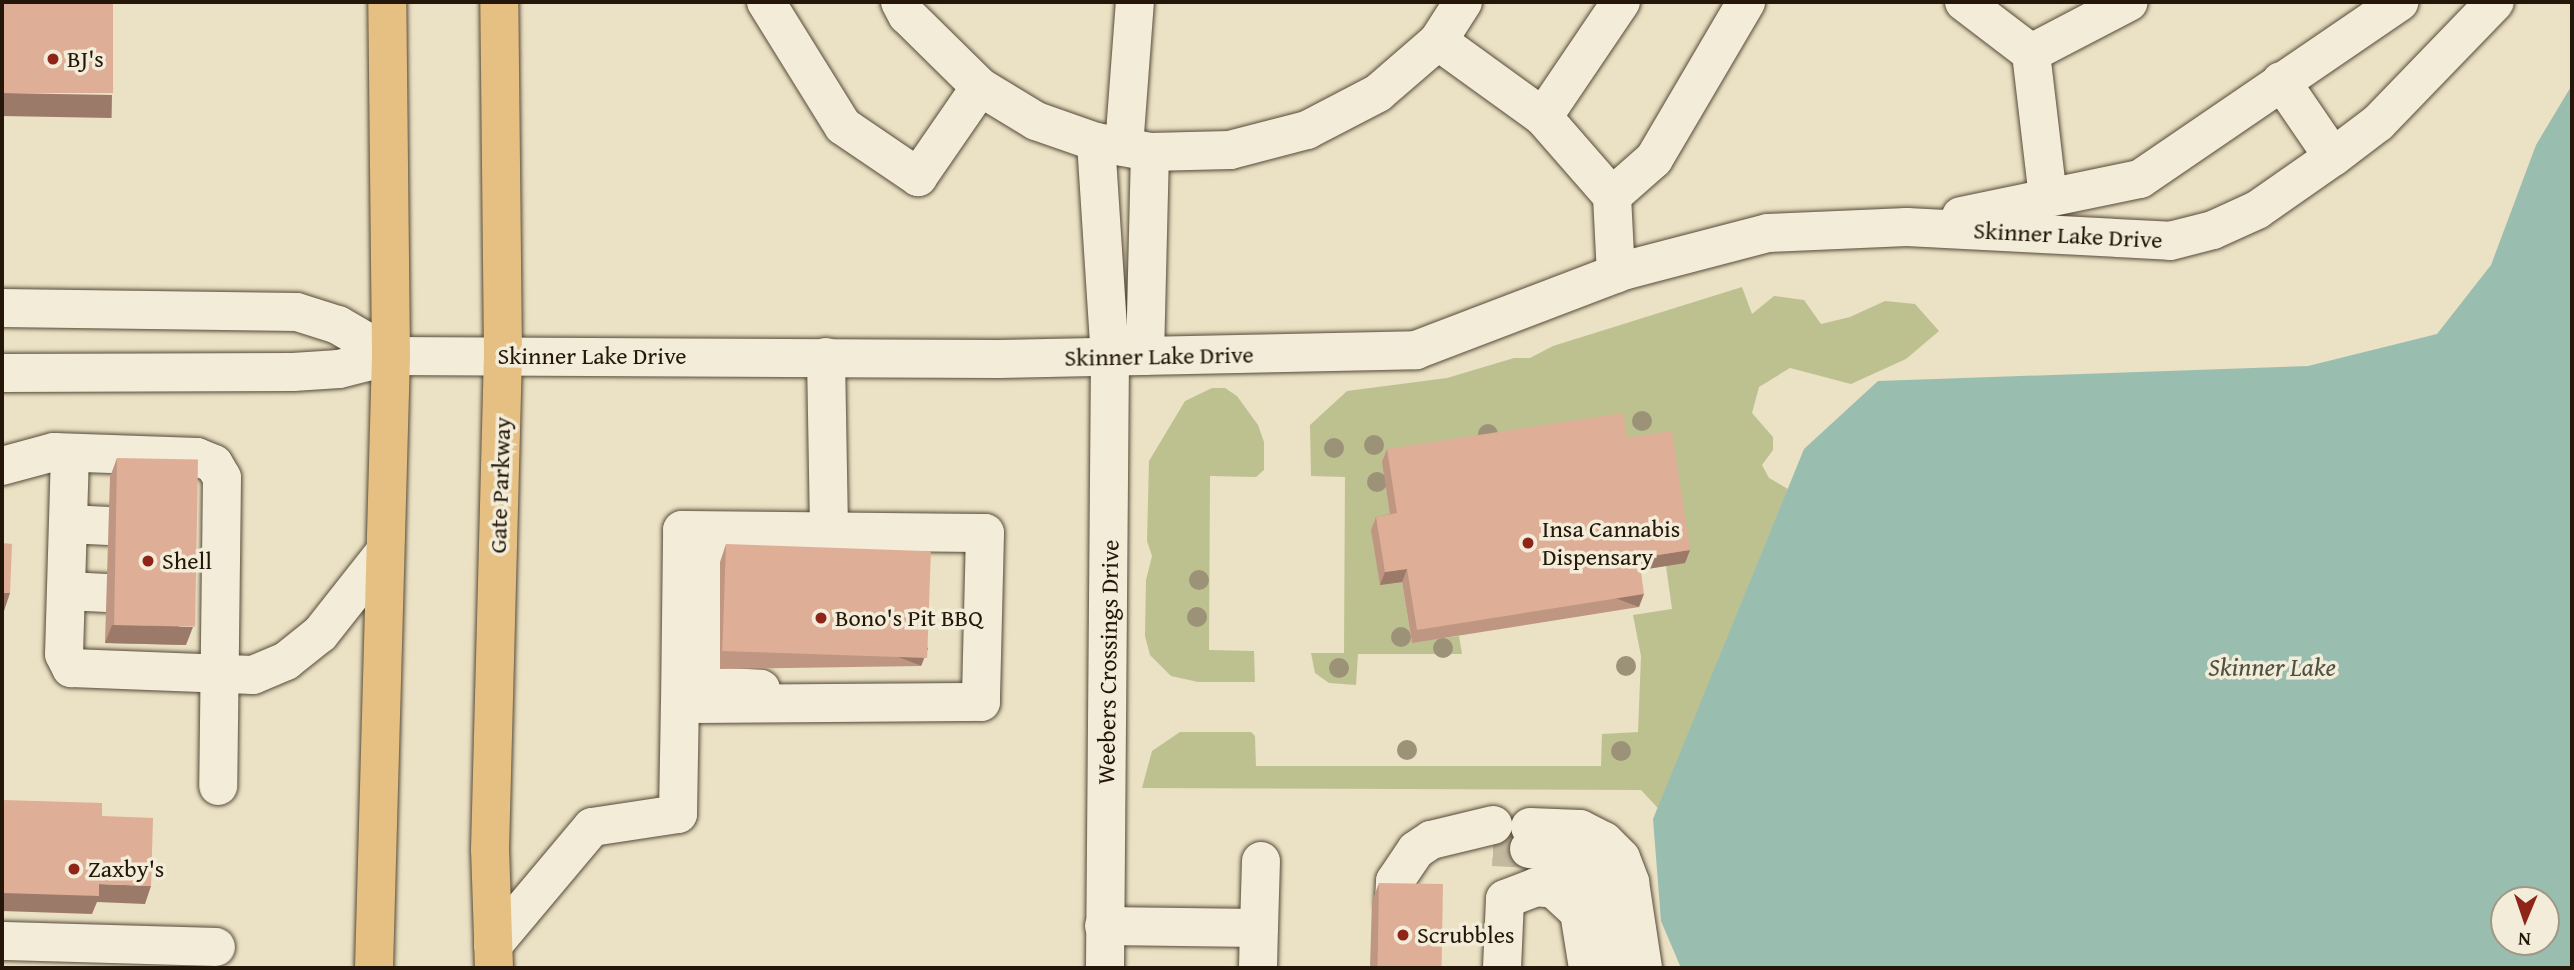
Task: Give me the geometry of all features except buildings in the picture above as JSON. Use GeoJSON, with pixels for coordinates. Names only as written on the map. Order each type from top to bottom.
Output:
{"type":"FeatureCollection","features":[{"type":"Feature","properties":{"kind":"main road"},"geometry":{"type":"LineString","coordinates":[[374,968],[391,356],[387,2]]}},
{"type":"Feature","properties":{"kind":"main road","name":"Gate Parkway"},"geometry":{"type":"LineString","coordinates":[[494,957],[490,850],[503,355],[499,2]]}},
{"type":"Feature","properties":{"kind":"street"},"geometry":{"type":"LineString","coordinates":[[766,2],[843,126],[918,177],[981,87]]}},
{"type":"Feature","properties":{"kind":"street"},"geometry":{"type":"LineString","coordinates":[[900,2],[907,15],[981,87],[1036,121],[1123,147],[1230,150],[1307,130],[1378,93],[1438,41],[1463,2]]}},
{"type":"Feature","properties":{"kind":"street"},"geometry":{"type":"LineString","coordinates":[[1128,356],[1123,147],[1135,2]]}},
{"type":"Feature","properties":{"kind":"street"},"geometry":{"type":"LineString","coordinates":[[1543,117],[1621,2]]}},
{"type":"Feature","properties":{"kind":"street"},"geometry":{"type":"LineString","coordinates":[[1612,196],[1654,159],[1746,2]]}},
{"type":"Feature","properties":{"kind":"street"},"geometry":{"type":"LineString","coordinates":[[1964,2],[2031,53],[2048,198]]}},
{"type":"Feature","properties":{"kind":"street"},"geometry":{"type":"LineString","coordinates":[[2031,53],[2129,2]]}},
{"type":"Feature","properties":{"kind":"street","name":"Skinner Lake Drive"},"geometry":{"type":"LineString","coordinates":[[1907,228],[2140,179],[2399,2]]}},
{"type":"Feature","properties":{"kind":"street","name":"Skinner Lake Drive"},"geometry":{"type":"LineString","coordinates":[[2,373],[293,372],[339,369],[391,356],[1128,356],[1416,350],[1616,274],[1768,233],[1907,228],[2170,241],[2213,230],[2257,210],[2333,157],[2378,123],[2495,2]]}},
{"type":"Feature","properties":{"kind":"street"},"geometry":{"type":"LineString","coordinates":[[1438,41],[1543,117],[1612,196],[1616,274]]}},
{"type":"Feature","properties":{"kind":"street"},"geometry":{"type":"LineString","coordinates":[[2281,81],[2333,157]]}},
{"type":"Feature","properties":{"kind":"street"},"geometry":{"type":"LineString","coordinates":[[1123,147],[1128,356]]}},
{"type":"Feature","properties":{"kind":"street"},"geometry":{"type":"LineString","coordinates":[[2,308],[297,312],[338,325],[391,356]]}},
{"type":"Feature","properties":{"kind":"street","name":"Weebers Crossings Drive"},"geometry":{"type":"LineString","coordinates":[[1105,968],[1104,926],[1128,356]]}},
{"type":"Feature","properties":{"kind":"street"},"geometry":{"type":"LineString","coordinates":[[826,357],[829,532]]}},
{"type":"Feature","properties":{"kind":"street"},"geometry":{"type":"LineString","coordinates":[[2,466],[54,452],[197,457],[214,464],[222,478],[206,530],[204,597],[218,674],[218,786]]}},
{"type":"Feature","properties":{"kind":"street"},"geometry":{"type":"LineString","coordinates":[[70,453],[64,654],[71,668],[253,675],[286,661],[320,634],[384,553]]}},
{"type":"Feature","properties":{"kind":"street"},"geometry":{"type":"LineString","coordinates":[[68,524],[109,526]]}},
{"type":"Feature","properties":{"kind":"street"},"geometry":{"type":"LineString","coordinates":[[494,957],[592,827],[678,814],[682,530],[985,533],[981,702],[680,704]]}},
{"type":"Feature","properties":{"kind":"street"},"geometry":{"type":"LineString","coordinates":[[901,532],[878,546],[720,548],[707,573],[705,664],[716,682],[726,687],[923,688],[943,703]]}},
{"type":"Feature","properties":{"kind":"street"},"geometry":{"type":"LineString","coordinates":[[66,591],[107,593]]}},
{"type":"Feature","properties":{"kind":"street"},"geometry":{"type":"LineString","coordinates":[[1394,901],[1395,881],[1416,850],[1431,839],[1456,835],[1511,837],[1580,829],[1604,841],[1621,858],[1630,882],[1643,968]]}},
{"type":"Feature","properties":{"kind":"street"},"geometry":{"type":"LineString","coordinates":[[1511,837],[1565,854],[1583,865],[1594,879],[1608,914],[1616,968]]}},
{"type":"Feature","properties":{"kind":"street"},"geometry":{"type":"LineString","coordinates":[[1258,968],[1261,861]]}},
{"type":"Feature","properties":{"kind":"street"},"geometry":{"type":"LineString","coordinates":[[1502,968],[1505,899],[1535,887],[1554,890],[1579,912],[1588,968]]}},
{"type":"Feature","properties":{"kind":"street"},"geometry":{"type":"LineString","coordinates":[[1104,926],[1259,928]]}},
{"type":"Feature","properties":{"kind":"street"},"geometry":{"type":"LineString","coordinates":[[2,928],[102,934],[119,946]]}},
{"type":"Feature","properties":{"kind":"street"},"geometry":{"type":"LineString","coordinates":[[2,941],[216,947]]}},
{"type":"Feature","properties":{"kind":"green space"},"geometry":{"type":"Polygon","coordinates":[[[1742,287],[1752,314],[1774,296],[1804,300],[1821,324],[1850,317],[1885,301],[1915,304],[1939,331],[1906,359],[1851,384],[1790,368],[1759,387],[1752,413],[1773,437],[1773,450],[1762,465],[1769,478],[1788,489],[1720,656],[1669,820],[1641,790],[1142,788],[1152,751],[1180,732],[1251,732],[1255,736],[1256,766],[1601,766],[1602,734],[1638,732],[1641,656],[1633,615],[1672,609],[1666,566],[1402,582],[1412,642],[1459,636],[1462,654],[1358,654],[1356,685],[1329,683],[1315,673],[1311,653],[1344,653],[1345,477],[1311,476],[1310,425],[1347,391],[1447,378],[1514,358],[1530,358],[1553,346],[1742,287]]]}},
{"type":"Feature","properties":{"kind":"green space"},"geometry":{"type":"Polygon","coordinates":[[[1212,388],[1225,388],[1237,396],[1258,425],[1264,442],[1264,470],[1256,477],[1210,476],[1209,650],[1254,651],[1255,682],[1198,682],[1171,676],[1150,655],[1145,636],[1146,580],[1152,556],[1147,541],[1149,461],[1185,401],[1212,388]]]}},
{"type":"Feature","properties":{"kind":"water","name":"Skinner Lake"},"geometry":{"type":"Polygon","coordinates":[[[2572,85],[2572,968],[1681,968],[1661,921],[1653,819],[1804,449],[1878,381],[2308,366],[2437,334],[2491,265],[2536,145],[2572,85]]]}},
{"type":"Feature","properties":{"kind":"tunnel"},"geometry":{"type":"LineString","coordinates":[[1493,847],[1529,849]]}},
{"type":"Feature","properties":{"kind":"place","name":"BJ's"},"geometry":{"type":"Point","coordinates":[53,59]}},
{"type":"Feature","properties":{"kind":"place","name":"Insa Cannabis Dispensary"},"geometry":{"type":"Point","coordinates":[1528,543]}},
{"type":"Feature","properties":{"kind":"place","name":"Shell"},"geometry":{"type":"Point","coordinates":[148,561]}},
{"type":"Feature","properties":{"kind":"place","name":"Bono's Pit BBQ"},"geometry":{"type":"Point","coordinates":[821,618]}},
{"type":"Feature","properties":{"kind":"place","name":"Zaxby's"},"geometry":{"type":"Point","coordinates":[74,869]}},
{"type":"Feature","properties":{"kind":"place","name":"Scrubbles"},"geometry":{"type":"Point","coordinates":[1403,935]}}]}
